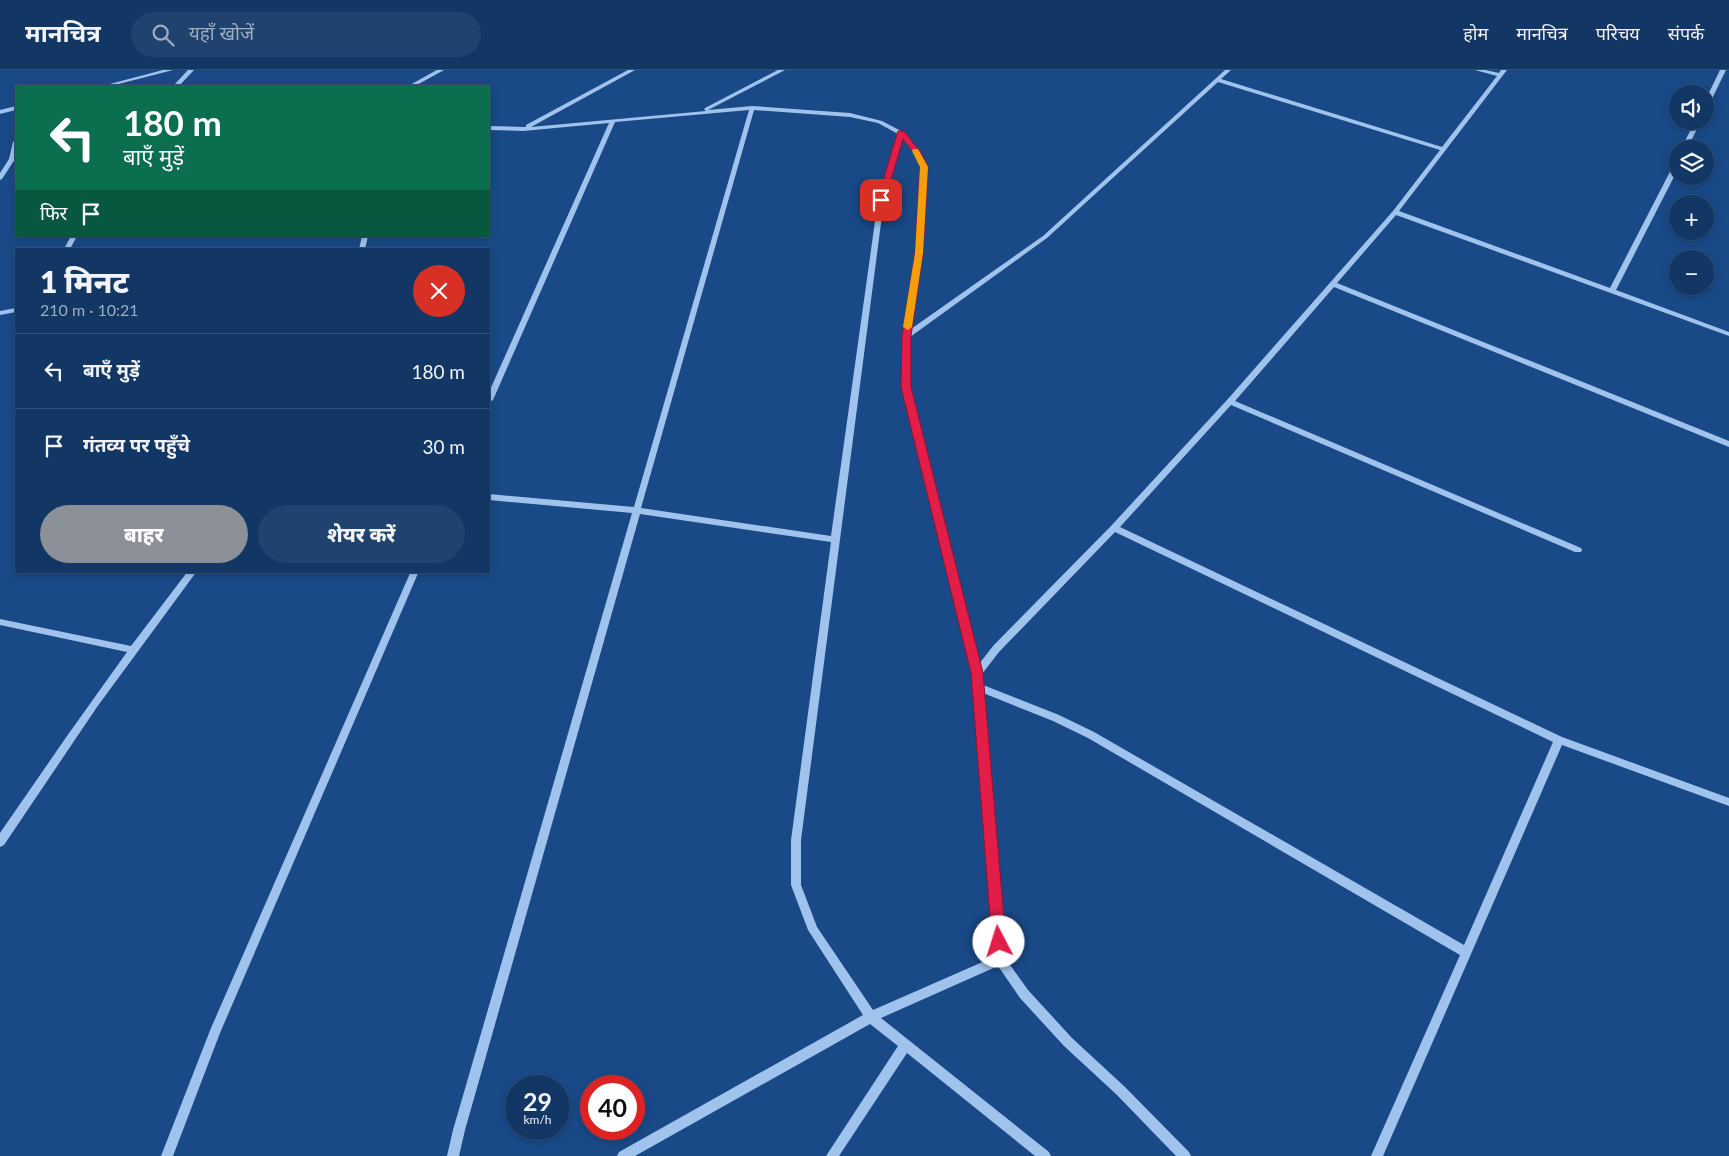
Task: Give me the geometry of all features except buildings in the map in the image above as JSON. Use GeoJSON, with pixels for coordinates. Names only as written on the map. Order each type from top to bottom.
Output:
{"type":"FeatureCollection","features":[{"type":"Feature","properties":{"kind":"street"},"geometry":{"type":"LineString","coordinates":[[109,85],[170,70]]}},
{"type":"Feature","properties":{"kind":"street"},"geometry":{"type":"LineString","coordinates":[[177,85],[190,70]]}},
{"type":"Feature","properties":{"kind":"street"},"geometry":{"type":"LineString","coordinates":[[414,85],[441,70]]}},
{"type":"Feature","properties":{"kind":"street"},"geometry":{"type":"LineString","coordinates":[[523,129],[632,70]]}},
{"type":"Feature","properties":{"kind":"street"},"geometry":{"type":"LineString","coordinates":[[703,112],[782,70]]}},
{"type":"Feature","properties":{"kind":"street"},"geometry":{"type":"LineString","coordinates":[[906,336],[1045,237],[1228,70]]}},
{"type":"Feature","properties":{"kind":"street"},"geometry":{"type":"LineString","coordinates":[[1478,70],[1502,73]]}},
{"type":"Feature","properties":{"kind":"street"},"geometry":{"type":"LineString","coordinates":[[1714,88],[1723,70]]}},
{"type":"Feature","properties":{"kind":"street"},"geometry":{"type":"LineString","coordinates":[[977,673],[1002,643],[1114,528],[1230,402],[1394,212],[1502,73]]}},
{"type":"Feature","properties":{"kind":"street"},"geometry":{"type":"LineString","coordinates":[[1217,80],[1443,149]]}},
{"type":"Feature","properties":{"kind":"street"},"geometry":{"type":"LineString","coordinates":[[0,112],[15,108]]}},
{"type":"Feature","properties":{"kind":"street"},"geometry":{"type":"LineString","coordinates":[[490,128],[523,129],[752,108],[850,115],[880,122],[901,132],[918,154],[924,167],[919,253],[906,336],[906,387],[977,673],[1000,960],[1024,994],[1068,1042],[1121,1091],[1184,1156]]}},
{"type":"Feature","properties":{"kind":"street"},"geometry":{"type":"LineString","coordinates":[[453,1156],[752,108]]}},
{"type":"Feature","properties":{"kind":"street"},"geometry":{"type":"LineString","coordinates":[[490,398],[613,120]]}},
{"type":"Feature","properties":{"kind":"street"},"geometry":{"type":"LineString","coordinates":[[901,132],[881,200],[796,840],[796,885],[813,930],[871,1018],[1045,1156]]}},
{"type":"Feature","properties":{"kind":"street"},"geometry":{"type":"LineString","coordinates":[[0,178],[12,159],[15,146]]}},
{"type":"Feature","properties":{"kind":"street"},"geometry":{"type":"LineString","coordinates":[[1612,292],[1669,180]]}},
{"type":"Feature","properties":{"kind":"street"},"geometry":{"type":"LineString","coordinates":[[1394,212],[1729,334]]}},
{"type":"Feature","properties":{"kind":"street"},"geometry":{"type":"LineString","coordinates":[[1332,284],[1729,444]]}},
{"type":"Feature","properties":{"kind":"street"},"geometry":{"type":"LineString","coordinates":[[0,312],[15,310]]}},
{"type":"Feature","properties":{"kind":"street"},"geometry":{"type":"LineString","coordinates":[[1230,402],[1578,550]]}},
{"type":"Feature","properties":{"kind":"street"},"geometry":{"type":"LineString","coordinates":[[490,496],[636,510],[835,540]]}},
{"type":"Feature","properties":{"kind":"street"},"geometry":{"type":"LineString","coordinates":[[1114,528],[1559,740],[1729,802]]}},
{"type":"Feature","properties":{"kind":"street"},"geometry":{"type":"LineString","coordinates":[[0,842],[59,752],[132,650],[191,573]]}},
{"type":"Feature","properties":{"kind":"street"},"geometry":{"type":"LineString","coordinates":[[167,1156],[215,1032],[414,573]]}},
{"type":"Feature","properties":{"kind":"street"},"geometry":{"type":"LineString","coordinates":[[0,622],[132,650]]}},
{"type":"Feature","properties":{"kind":"street"},"geometry":{"type":"LineString","coordinates":[[978,687],[1056,718],[1091,735],[1467,953]]}},
{"type":"Feature","properties":{"kind":"street"},"geometry":{"type":"LineString","coordinates":[[1377,1156],[1559,740]]}},
{"type":"Feature","properties":{"kind":"street"},"geometry":{"type":"LineString","coordinates":[[623,1156],[871,1018],[1000,960]]}},
{"type":"Feature","properties":{"kind":"street"},"geometry":{"type":"LineString","coordinates":[[832,1156],[906,1045]]}},
{"type":"Feature","properties":{"kind":"slow traffic"},"geometry":{"type":"LineString","coordinates":[[908,327],[919,253],[924,167],[916,151]]}},
{"type":"Feature","properties":{"kind":"route"},"geometry":{"type":"LineString","coordinates":[[881,200],[901,132],[918,154],[924,167],[919,253],[906,336],[906,387],[977,673],[999,942]]}}]}
